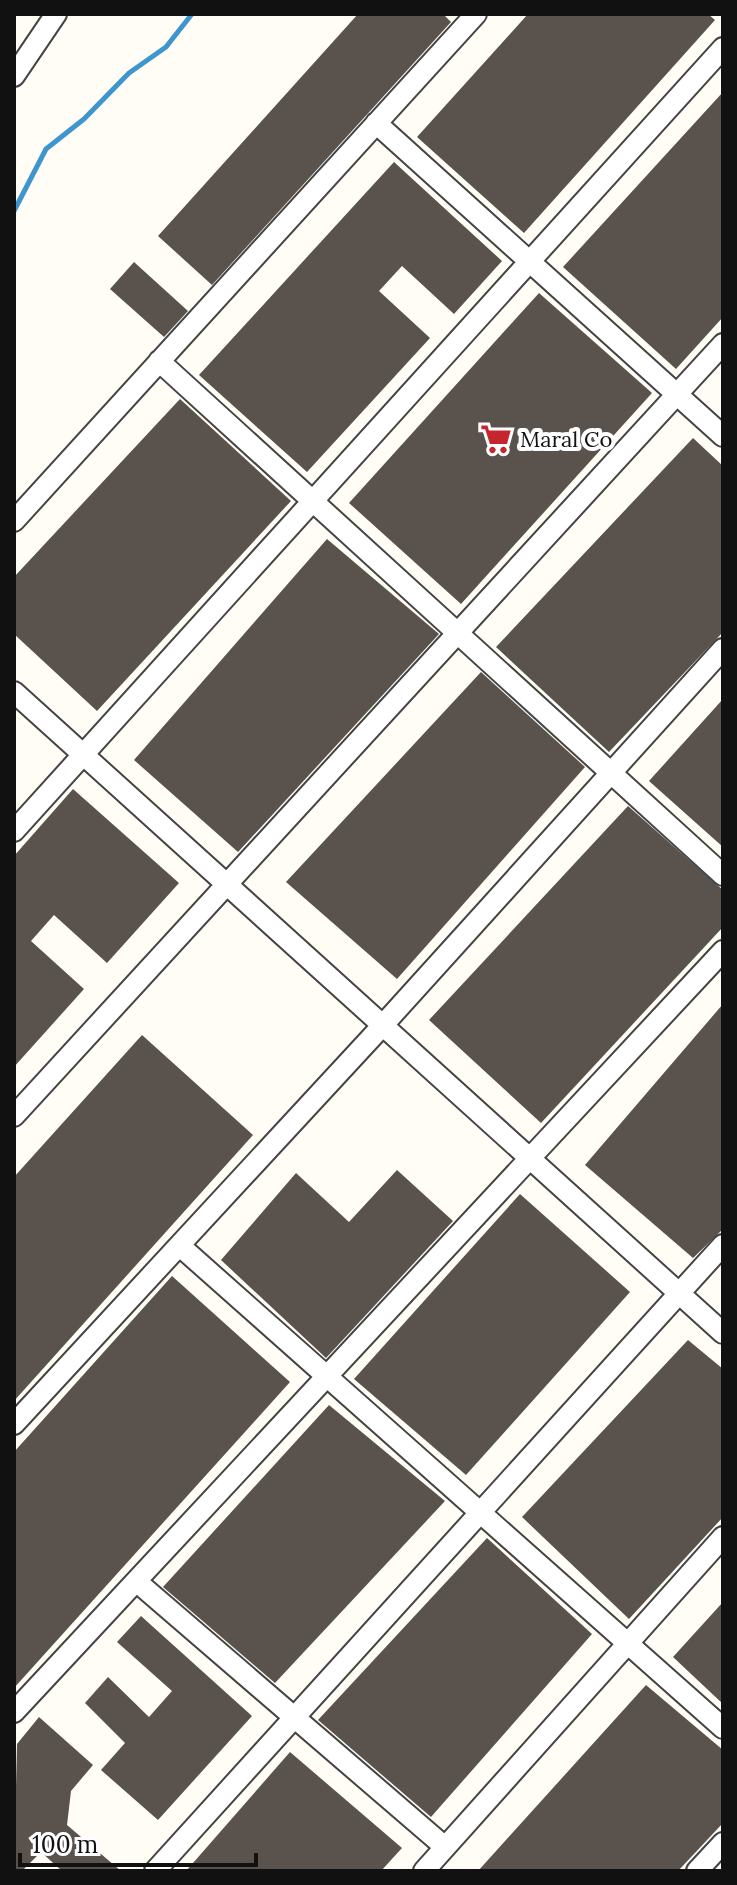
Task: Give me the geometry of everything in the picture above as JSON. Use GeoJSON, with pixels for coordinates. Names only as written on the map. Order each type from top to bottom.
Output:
{"type":"FeatureCollection","features":[{"type":"Feature","properties":{"kind":"lane"},"geometry":{"type":"LineString","coordinates":[[40,14],[43,38]]}},
{"type":"Feature","properties":{"kind":"lane"},"geometry":{"type":"LineString","coordinates":[[14,76],[43,38],[56,14]]}},
{"type":"Feature","properties":{"kind":"lane"},"geometry":{"type":"LineString","coordinates":[[14,521],[476,14]]}},
{"type":"Feature","properties":{"kind":"lane"},"geometry":{"type":"LineString","coordinates":[[14,831],[723,48]]}},
{"type":"Feature","properties":{"kind":"lane"},"geometry":{"type":"LineString","coordinates":[[376,123],[723,436]]}},
{"type":"Feature","properties":{"kind":"lane"},"geometry":{"type":"LineString","coordinates":[[14,1116],[229,886],[723,344]]}},
{"type":"Feature","properties":{"kind":"lane"},"geometry":{"type":"LineString","coordinates":[[159,361],[723,875]]}},
{"type":"Feature","properties":{"kind":"lane"},"geometry":{"type":"LineString","coordinates":[[14,1424],[383,1025],[723,649]]}},
{"type":"Feature","properties":{"kind":"lane"},"geometry":{"type":"LineString","coordinates":[[14,692],[723,1333]]}},
{"type":"Feature","properties":{"kind":"lane"},"geometry":{"type":"LineString","coordinates":[[14,1712],[723,951]]}},
{"type":"Feature","properties":{"kind":"lane"},"geometry":{"type":"LineString","coordinates":[[155,1871],[723,1245]]}},
{"type":"Feature","properties":{"kind":"lane"},"geometry":{"type":"LineString","coordinates":[[180,1246],[723,1728]]}},
{"type":"Feature","properties":{"kind":"lane"},"geometry":{"type":"LineString","coordinates":[[424,1871],[723,1537]]}},
{"type":"Feature","properties":{"kind":"lane"},"geometry":{"type":"LineString","coordinates":[[136,1581],[445,1847]]}},
{"type":"Feature","properties":{"kind":"lane"},"geometry":{"type":"LineString","coordinates":[[697,1871],[723,1843]]}},
{"type":"Feature","properties":{"kind":"building"},"geometry":{"type":"Polygon","coordinates":[[[358,14],[443,14],[451,22],[212,285],[158,236],[358,14]]]}},
{"type":"Feature","properties":{"kind":"building"},"geometry":{"type":"Polygon","coordinates":[[[528,14],[708,14],[715,20],[524,233],[417,137],[528,14]]]}},
{"type":"Feature","properties":{"kind":"building"},"geometry":{"type":"Polygon","coordinates":[[[723,92],[723,317],[676,369],[563,267],[723,92]]]}},
{"type":"Feature","properties":{"kind":"building"},"geometry":{"type":"Polygon","coordinates":[[[394,162],[502,261],[454,314],[402,266],[379,291],[430,338],[307,472],[199,375],[394,162]]]}},
{"type":"Feature","properties":{"kind":"building"},"geometry":{"type":"Polygon","coordinates":[[[134,262],[188,311],[164,337],[110,289],[134,262]]]}},
{"type":"Feature","properties":{"kind":"building"},"geometry":{"type":"Polygon","coordinates":[[[539,293],[652,393],[461,604],[349,503],[539,293]]]}},
{"type":"Feature","properties":{"kind":"building"},"geometry":{"type":"Polygon","coordinates":[[[180,399],[291,501],[97,711],[14,634],[14,577],[180,399]]]}},
{"type":"Feature","properties":{"kind":"building"},"geometry":{"type":"Polygon","coordinates":[[[693,438],[723,466],[723,632],[609,752],[496,647],[693,438]]]}},
{"type":"Feature","properties":{"kind":"building"},"geometry":{"type":"Polygon","coordinates":[[[327,539],[439,634],[238,852],[134,760],[327,539]]]}},
{"type":"Feature","properties":{"kind":"building"},"geometry":{"type":"Polygon","coordinates":[[[481,672],[585,767],[397,979],[286,882],[481,672]]]}},
{"type":"Feature","properties":{"kind":"building"},"geometry":{"type":"Polygon","coordinates":[[[723,699],[723,847],[649,781],[723,699]]]}},
{"type":"Feature","properties":{"kind":"building"},"geometry":{"type":"Polygon","coordinates":[[[73,789],[179,883],[107,963],[54,915],[31,941],[84,989],[14,1067],[14,856],[73,789]]]}},
{"type":"Feature","properties":{"kind":"building"},"geometry":{"type":"Polygon","coordinates":[[[628,806],[723,890],[723,927],[541,1123],[429,1020],[628,806]]]}},
{"type":"Feature","properties":{"kind":"building"},"geometry":{"type":"Polygon","coordinates":[[[723,1004],[723,1229],[693,1258],[585,1165],[723,1004]]]}},
{"type":"Feature","properties":{"kind":"building"},"geometry":{"type":"Polygon","coordinates":[[[142,1035],[253,1135],[14,1401],[14,1177],[142,1035]]]}},
{"type":"Feature","properties":{"kind":"building"},"geometry":{"type":"Polygon","coordinates":[[[397,1170],[453,1221],[326,1358],[221,1260],[296,1173],[349,1222],[397,1170]]]}},
{"type":"Feature","properties":{"kind":"building"},"geometry":{"type":"Polygon","coordinates":[[[520,1194],[630,1292],[466,1475],[354,1379],[520,1194]]]}},
{"type":"Feature","properties":{"kind":"building"},"geometry":{"type":"Polygon","coordinates":[[[172,1276],[290,1382],[14,1688],[14,1452],[172,1276]]]}},
{"type":"Feature","properties":{"kind":"building"},"geometry":{"type":"Polygon","coordinates":[[[688,1340],[723,1369],[723,1517],[629,1619],[522,1517],[688,1340]]]}},
{"type":"Feature","properties":{"kind":"building"},"geometry":{"type":"Polygon","coordinates":[[[329,1405],[445,1501],[275,1683],[163,1587],[329,1405]]]}},
{"type":"Feature","properties":{"kind":"building"},"geometry":{"type":"Polygon","coordinates":[[[487,1538],[592,1634],[431,1817],[318,1720],[487,1538]]]}},
{"type":"Feature","properties":{"kind":"building"},"geometry":{"type":"Polygon","coordinates":[[[723,1602],[723,1704],[673,1657],[723,1602]]]}},
{"type":"Feature","properties":{"kind":"building"},"geometry":{"type":"Polygon","coordinates":[[[141,1616],[252,1716],[158,1820],[101,1770],[125,1743],[85,1703],[108,1677],[149,1717],[172,1691],[117,1642],[141,1616]]]}},
{"type":"Feature","properties":{"kind":"building"},"geometry":{"type":"Polygon","coordinates":[[[646,1685],[723,1750],[723,1823],[678,1871],[478,1871],[646,1685]]]}},
{"type":"Feature","properties":{"kind":"building"},"geometry":{"type":"Polygon","coordinates":[[[39,1717],[93,1765],[71,1791],[67,1825],[121,1871],[62,1871],[41,1852],[22,1871],[14,1871],[17,1744],[39,1717]]]}},
{"type":"Feature","properties":{"kind":"building"},"geometry":{"type":"Polygon","coordinates":[[[290,1752],[402,1848],[381,1871],[186,1871],[290,1752]]]}},
{"type":"Feature","properties":{"kind":"waterway"},"geometry":{"type":"LineString","coordinates":[[14,211],[46,149],[84,119],[129,73],[166,47],[192,14]]}},
{"type":"Feature","properties":{"kind":"place","name":"Maral Co"},"geometry":{"type":"Point","coordinates":[496,439]}}]}
